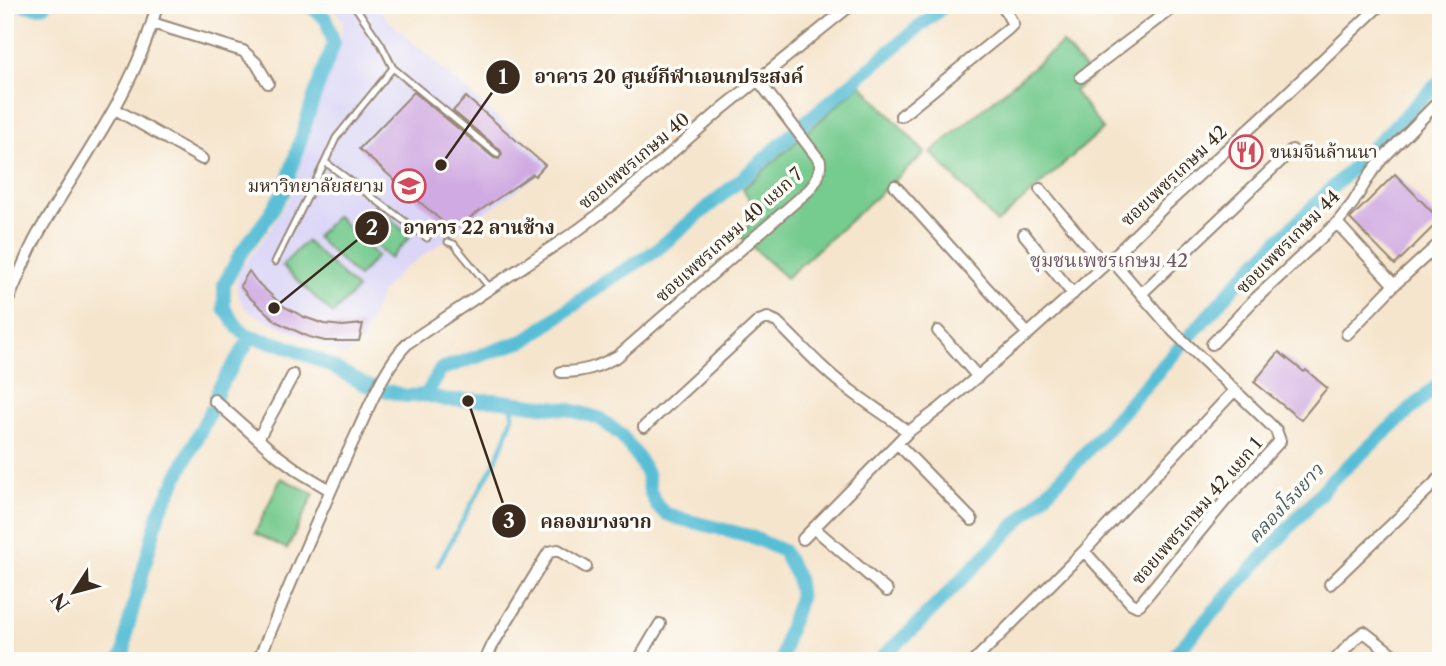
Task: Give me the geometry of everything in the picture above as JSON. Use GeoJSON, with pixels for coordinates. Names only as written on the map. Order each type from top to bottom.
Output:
{"type":"FeatureCollection","features":[{"type":"Feature","properties":{"kind":"street"},"geometry":{"type":"LineString","coordinates":[[5,307],[37,236],[128,84],[157,5]]}},
{"type":"Feature","properties":{"kind":"street","name":"ซอยเพชรเกษม 40"},"geometry":{"type":"LineString","coordinates":[[258,661],[330,490],[400,351],[409,342],[578,230],[614,203],[723,108],[851,5]]}},
{"type":"Feature","properties":{"kind":"street"},"geometry":{"type":"LineString","coordinates":[[901,116],[1008,30],[1013,24],[1002,5]]}},
{"type":"Feature","properties":{"kind":"street"},"geometry":{"type":"LineString","coordinates":[[1081,77],[1176,5]]}},
{"type":"Feature","properties":{"kind":"street","name":"ซอยเพชรเกษม 42"},"geometry":{"type":"LineString","coordinates":[[803,538],[908,432],[978,377],[1073,294],[1380,5]]}},
{"type":"Feature","properties":{"kind":"street"},"geometry":{"type":"LineString","coordinates":[[152,23],[243,51],[256,63],[268,83]]}},
{"type":"Feature","properties":{"kind":"street","name":"ซอยเพชรเกษม 40 แยก 7"},"geometry":{"type":"LineString","coordinates":[[561,372],[597,368],[618,356],[809,190],[818,179],[820,161],[758,80]]}},
{"type":"Feature","properties":{"kind":"street","name":"ซอยเพชรเกษม 44"},"geometry":{"type":"LineString","coordinates":[[1212,344],[1252,302],[1337,223],[1353,204],[1382,159],[1441,99]]}},
{"type":"Feature","properties":{"kind":"street"},"geometry":{"type":"LineString","coordinates":[[115,109],[202,159]]}},
{"type":"Feature","properties":{"kind":"street"},"geometry":{"type":"LineString","coordinates":[[1141,295],[1292,150]]}},
{"type":"Feature","properties":{"kind":"street"},"geometry":{"type":"LineString","coordinates":[[895,186],[1028,334]]}},
{"type":"Feature","properties":{"kind":"street","name":"ซอยเพชรเกษม 42 แยก 1"},"geometry":{"type":"LineString","coordinates":[[1040,189],[1180,337],[1276,430],[1280,441],[1224,502],[1137,606],[1131,603],[1084,551]]}},
{"type":"Feature","properties":{"kind":"street"},"geometry":{"type":"LineString","coordinates":[[1337,223],[1394,285]]}},
{"type":"Feature","properties":{"kind":"street"},"geometry":{"type":"LineString","coordinates":[[1024,234],[1073,294]]}},
{"type":"Feature","properties":{"kind":"street"},"geometry":{"type":"LineString","coordinates":[[1347,334],[1394,285],[1441,242]]}},
{"type":"Feature","properties":{"kind":"street"},"geometry":{"type":"LineString","coordinates":[[644,427],[759,321],[768,317],[777,322],[848,390],[892,418],[908,432]]}},
{"type":"Feature","properties":{"kind":"street"},"geometry":{"type":"LineString","coordinates":[[938,331],[978,377]]}},
{"type":"Feature","properties":{"kind":"street"},"geometry":{"type":"LineString","coordinates":[[258,439],[293,375]]}},
{"type":"Feature","properties":{"kind":"street"},"geometry":{"type":"LineString","coordinates":[[974,661],[1084,551],[1234,391]]}},
{"type":"Feature","properties":{"kind":"street"},"geometry":{"type":"LineString","coordinates":[[214,400],[274,453],[330,490]]}},
{"type":"Feature","properties":{"kind":"street"},"geometry":{"type":"LineString","coordinates":[[898,444],[972,520]]}},
{"type":"Feature","properties":{"kind":"street"},"geometry":{"type":"LineString","coordinates":[[1330,584],[1441,477]]}},
{"type":"Feature","properties":{"kind":"street"},"geometry":{"type":"LineString","coordinates":[[814,528],[887,591]]}},
{"type":"Feature","properties":{"kind":"street"},"geometry":{"type":"LineString","coordinates":[[485,661],[549,552],[558,550],[586,567]]}},
{"type":"Feature","properties":{"kind":"street"},"geometry":{"type":"LineString","coordinates":[[638,661],[660,624]]}},
{"type":"Feature","properties":{"kind":"street"},"geometry":{"type":"LineString","coordinates":[[1334,661],[1364,632],[1401,661]]}},
{"type":"Feature","properties":{"kind":"lane"},"geometry":{"type":"LineString","coordinates":[[365,5],[356,8],[382,44],[393,68],[498,154]]}},
{"type":"Feature","properties":{"kind":"lane"},"geometry":{"type":"LineString","coordinates":[[275,262],[336,138],[393,68]]}},
{"type":"Feature","properties":{"kind":"lane"},"geometry":{"type":"LineString","coordinates":[[326,162],[427,238]]}},
{"type":"Feature","properties":{"kind":"lane"},"geometry":{"type":"LineString","coordinates":[[448,242],[454,244],[490,288]]}},
{"type":"Feature","properties":{"kind":"shaded area","name":"มหาวิทยาลัยสยาม"},"geometry":{"type":"Polygon","coordinates":[[[330,5],[377,5],[387,19],[551,165],[401,271],[381,293],[363,341],[345,356],[247,310],[239,298],[237,286],[239,272],[292,194],[340,45],[343,21],[330,5]]]}},
{"type":"Feature","properties":{"kind":"green space"},"geometry":{"type":"Polygon","coordinates":[[[1062,43],[1092,77],[1074,91],[1103,129],[997,223],[931,152],[1062,43]]]}},
{"type":"Feature","properties":{"kind":"green space"},"geometry":{"type":"Polygon","coordinates":[[[861,84],[925,153],[786,278],[738,234],[760,215],[743,189],[861,84]]]}},
{"type":"Feature","properties":{"kind":"green space"},"geometry":{"type":"Polygon","coordinates":[[[375,204],[410,237],[390,259],[355,226],[375,204]]]}},
{"type":"Feature","properties":{"kind":"green space"},"geometry":{"type":"Polygon","coordinates":[[[336,216],[377,256],[358,277],[316,237],[336,216]]]}},
{"type":"Feature","properties":{"kind":"green space"},"geometry":{"type":"Polygon","coordinates":[[[306,241],[357,289],[333,314],[282,266],[306,241]]]}},
{"type":"Feature","properties":{"kind":"green space"},"geometry":{"type":"Polygon","coordinates":[[[281,478],[314,494],[287,549],[255,533],[281,478]]]}},
{"type":"Feature","properties":{"kind":"building"},"geometry":{"type":"Polygon","coordinates":[[[414,92],[494,158],[499,159],[502,154],[500,150],[453,111],[466,97],[545,165],[535,176],[533,174],[452,230],[359,149],[414,92]]]}},
{"type":"Feature","properties":{"kind":"building"},"geometry":{"type":"Polygon","coordinates":[[[1395,174],[1440,220],[1395,265],[1350,219],[1395,174]]]}},
{"type":"Feature","properties":{"kind":"building"},"geometry":{"type":"Polygon","coordinates":[[[249,271],[283,306],[304,317],[324,324],[363,324],[359,341],[325,341],[309,337],[277,322],[240,286],[249,271]]]}},
{"type":"Feature","properties":{"kind":"building"},"geometry":{"type":"Polygon","coordinates":[[[1279,352],[1327,388],[1301,420],[1254,382],[1279,352]]]}},
{"type":"Feature","properties":{"kind":"waterway"},"geometry":{"type":"LineString","coordinates":[[24,5],[45,5]]}},
{"type":"Feature","properties":{"kind":"waterway"},"geometry":{"type":"LineString","coordinates":[[309,5],[326,19],[334,43],[285,189],[241,253],[224,284],[224,308],[239,329],[251,337],[283,345],[319,360],[366,385],[406,396],[426,395],[446,400],[494,400],[566,409],[599,418],[621,435],[637,456],[647,474],[650,491],[657,506],[665,513],[750,536],[783,551],[797,577],[800,598],[787,635],[782,661]]}},
{"type":"Feature","properties":{"kind":"waterway"},"geometry":{"type":"LineString","coordinates":[[426,395],[441,369],[526,340],[607,281],[654,252],[945,5]]}},
{"type":"Feature","properties":{"kind":"waterway"},"geometry":{"type":"LineString","coordinates":[[878,661],[916,626],[1075,464],[1250,269],[1441,80]]}},
{"type":"Feature","properties":{"kind":"waterway"},"geometry":{"type":"LineString","coordinates":[[216,397],[251,337]]}},
{"type":"Feature","properties":{"kind":"waterway","name":"คลองโรงยาว"},"geometry":{"type":"LineString","coordinates":[[1169,661],[1332,480],[1441,382]]}},
{"type":"Feature","properties":{"kind":"waterway"},"geometry":{"type":"LineString","coordinates":[[438,565],[495,462],[513,416],[512,403]]}},
{"type":"Feature","properties":{"kind":"waterway"},"geometry":{"type":"LineString","coordinates":[[119,661],[124,652],[127,630],[159,513],[210,412]]}},
{"type":"Feature","properties":{"kind":"place","name":"ขนมจีนล้านนา"},"geometry":{"type":"Point","coordinates":[1246,152]}},
{"type":"Feature","properties":{"kind":"place","name":"อาคาร 20 ศูนย์กีฬาเอนกประสงค์"},"geometry":{"type":"Point","coordinates":[441,165]}},
{"type":"Feature","properties":{"kind":"place","name":"มหาวิทยาลัยสยาม"},"geometry":{"type":"Point","coordinates":[409,186]}},
{"type":"Feature","properties":{"kind":"place","name":"อาคาร 22 ลานช้าง"},"geometry":{"type":"Point","coordinates":[274,308]}},
{"type":"Feature","properties":{"kind":"place","name":"คลองบางจาก"},"geometry":{"type":"Point","coordinates":[468,401]}},
{"type":"Feature","properties":{"kind":"district","name":"ชุมชนเพชรเกษม 42"},"geometry":{"type":"Point","coordinates":[1109,260]}}]}
